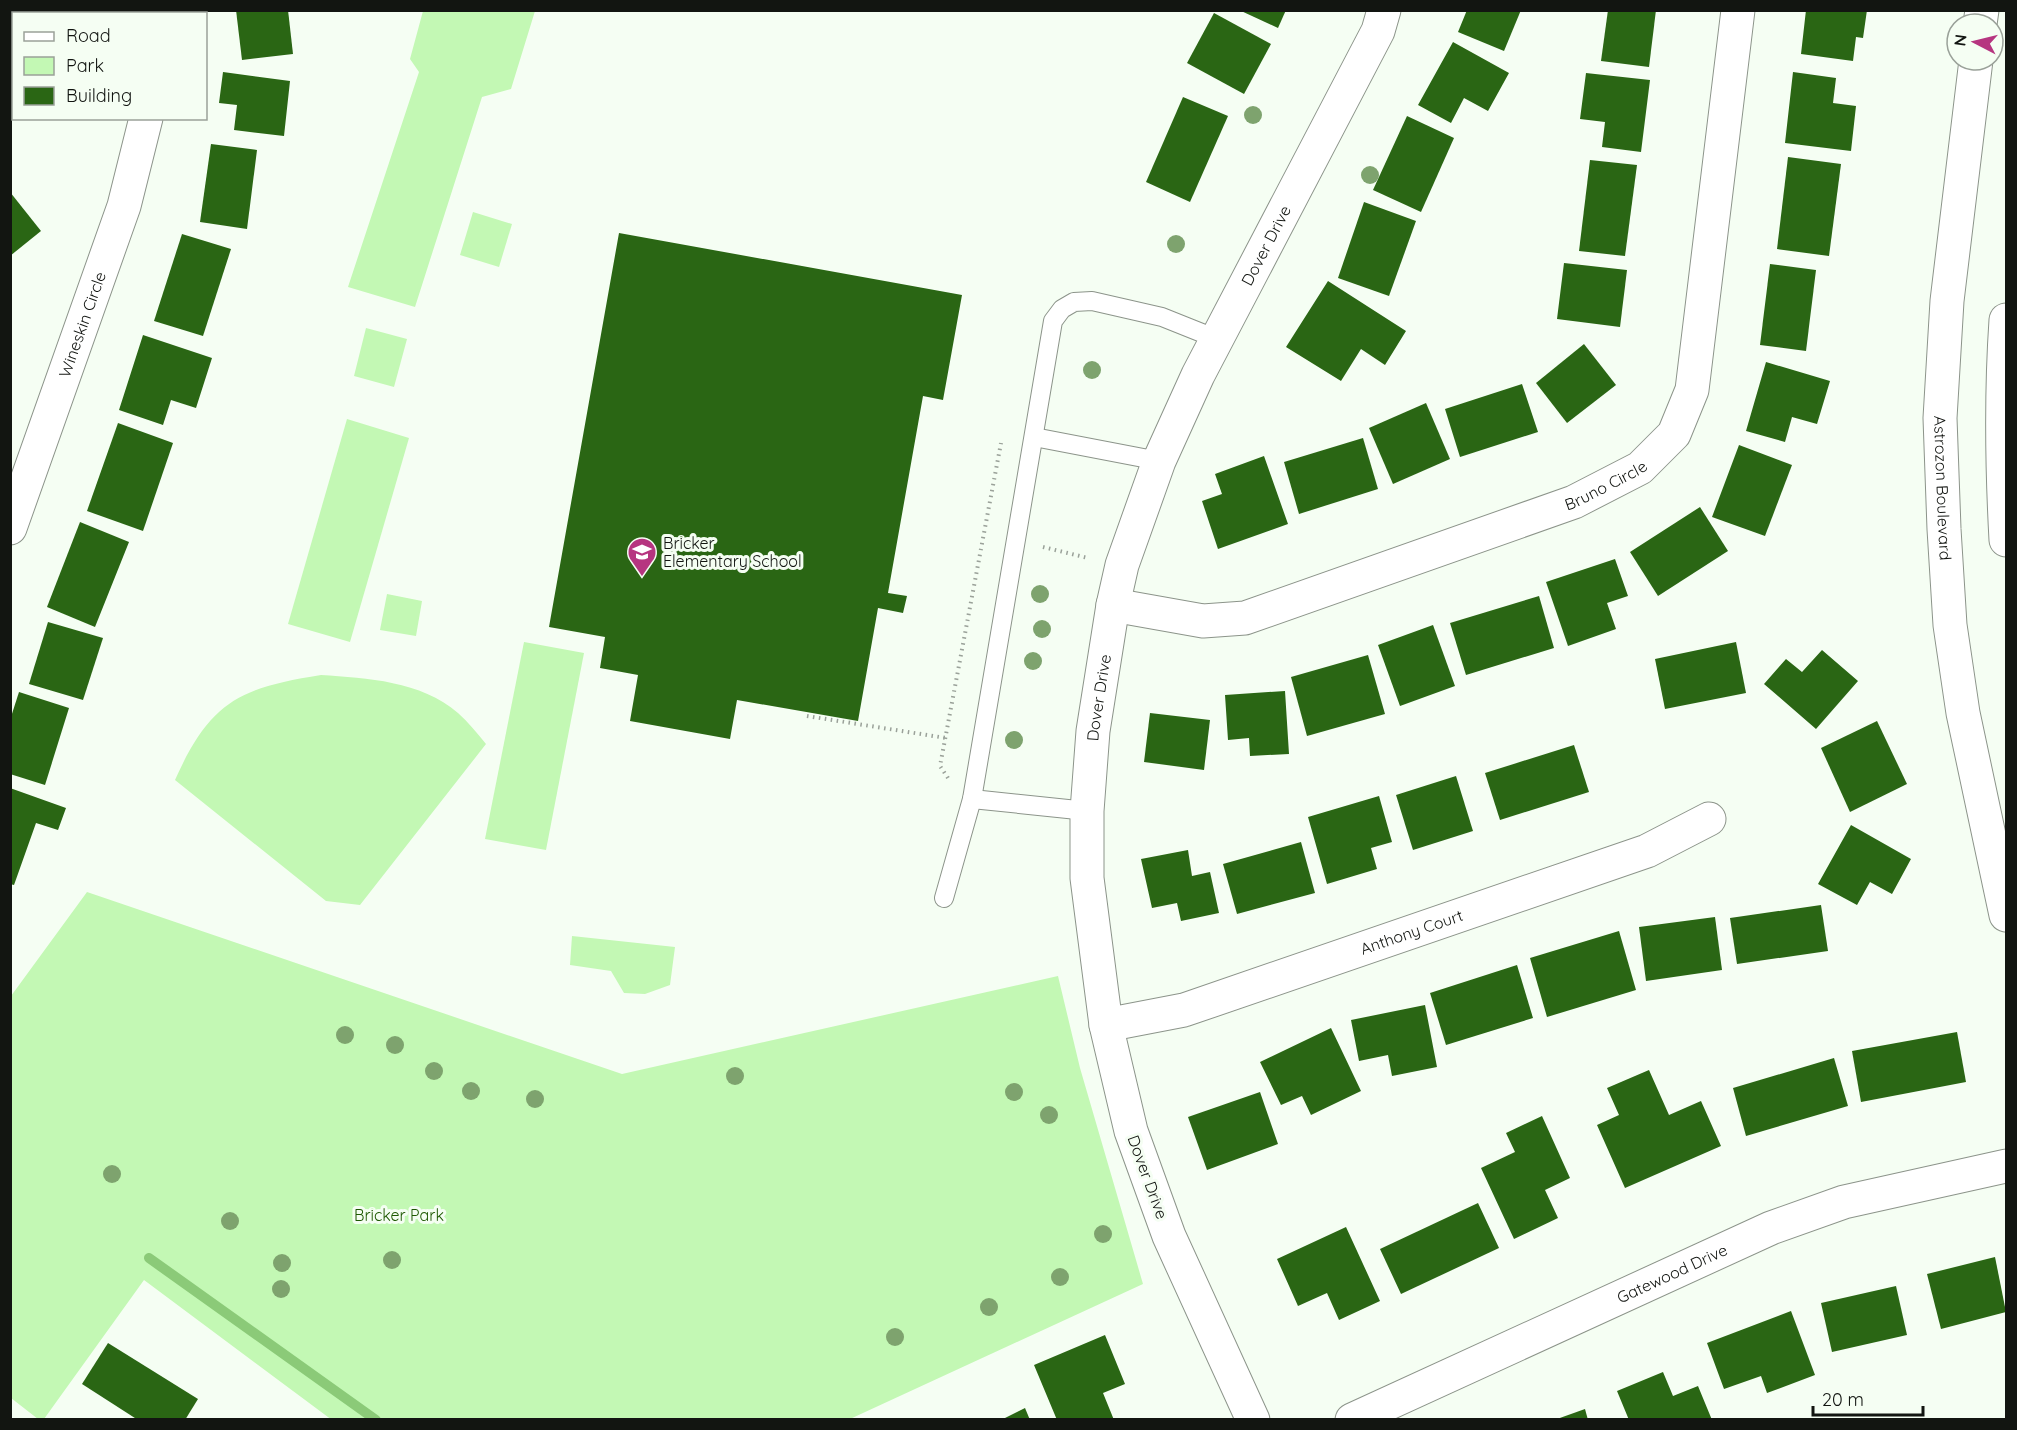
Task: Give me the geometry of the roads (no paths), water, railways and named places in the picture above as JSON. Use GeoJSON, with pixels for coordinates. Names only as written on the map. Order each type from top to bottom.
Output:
{"type":"FeatureCollection","features":[{"type":"Feature","properties":{"kind":"street","name":"Dover Drive"},"geometry":{"type":"LineString","coordinates":[[1252,1419],[1169,1236],[1131,1131],[1106,1025],[1087,878],[1087,811],[1093,731],[1113,605],[1122,565],[1159,461],[1217,339],[1378,31],[1384,10]]}},
{"type":"Feature","properties":{"kind":"street","name":"Bruno Circle"},"geometry":{"type":"LineString","coordinates":[[1113,605],[1203,621],[1245,618],[1574,502],[1640,468],[1674,434],[1692,390],[1738,10]]}},
{"type":"Feature","properties":{"kind":"street","name":"Astrozon Boulevard"},"geometry":{"type":"LineString","coordinates":[[1975,72],[1947,301],[1940,418],[1944,529],[1950,625],[1963,713],[2007,915]]}},
{"type":"Feature","properties":{"kind":"street","name":"Wineskin Circle"},"geometry":{"type":"LineString","coordinates":[[10,528],[16,493],[124,206],[146,120]]}},
{"type":"Feature","properties":{"kind":"street"},"geometry":{"type":"LineString","coordinates":[[2007,320],[2004,352],[2004,494],[2007,540]]}},
{"type":"Feature","properties":{"kind":"street","name":"Anthony Court"},"geometry":{"type":"LineString","coordinates":[[1106,1025],[1184,1010],[1647,851],[1709,819]]}},
{"type":"Feature","properties":{"kind":"street","name":"Gatewood Drive"},"geometry":{"type":"LineString","coordinates":[[1352,1419],[1772,1227],[1844,1202],[2007,1166]]}},
{"type":"Feature","properties":{"kind":"lane"},"geometry":{"type":"LineString","coordinates":[[944,898],[972,800],[1053,321],[1062,309],[1074,302],[1092,301],[1162,317],[1217,339]]}},
{"type":"Feature","properties":{"kind":"lane"},"geometry":{"type":"LineString","coordinates":[[1035,437],[1159,461]]}},
{"type":"Feature","properties":{"kind":"lane"},"geometry":{"type":"LineString","coordinates":[[972,800],[1087,811]]}},
{"type":"Feature","properties":{"kind":"waterway"},"geometry":{"type":"LineString","coordinates":[[149,1258],[376,1420]]}},
{"type":"Feature","properties":{"kind":"place","name":"Bricker Elementary School"},"geometry":{"type":"Point","coordinates":[642,578]}},
{"type":"Feature","properties":{"kind":"park label","name":"Bricker Park"},"geometry":{"type":"Point","coordinates":[399,1215]}}]}
